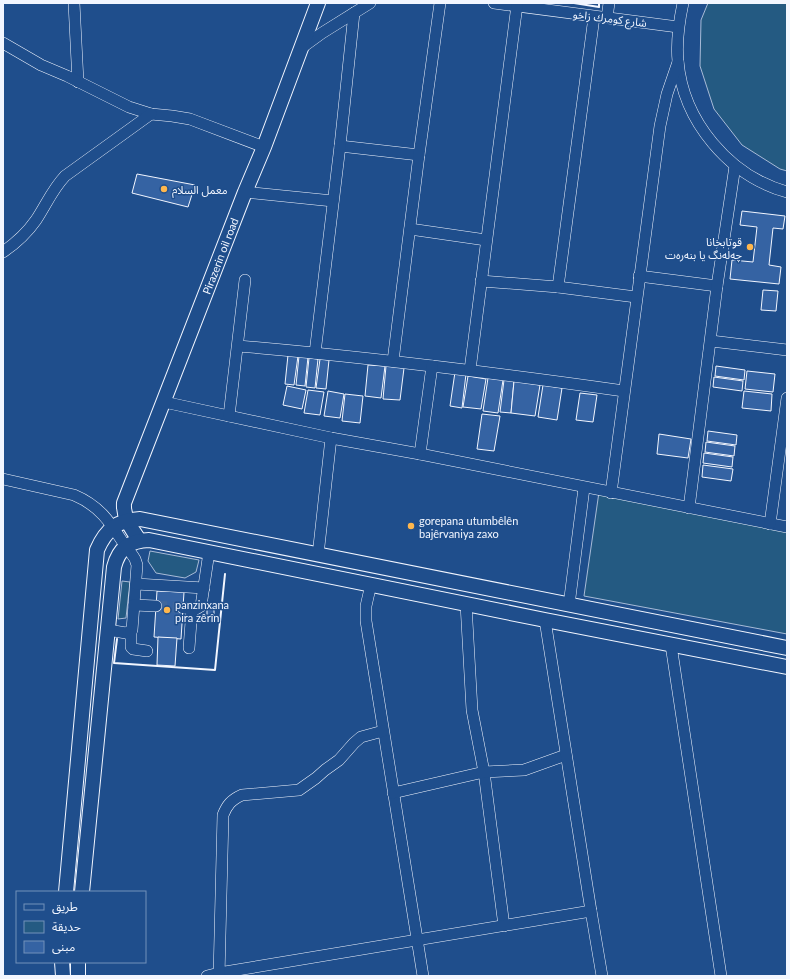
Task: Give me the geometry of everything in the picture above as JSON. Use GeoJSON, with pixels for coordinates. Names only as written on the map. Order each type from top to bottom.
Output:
{"type":"FeatureCollection","features":[{"type":"Feature","properties":{"kind":"main road","name":"Pirazerin oil road"},"geometry":{"type":"LineString","coordinates":[[126,520],[124,503],[245,192],[264,147],[299,50],[318,3]]}},
{"type":"Feature","properties":{"kind":"main road"},"geometry":{"type":"LineString","coordinates":[[66,891],[97,550],[106,533],[113,527],[126,520],[140,519],[787,648]]}},
{"type":"Feature","properties":{"kind":"main road"},"geometry":{"type":"LineString","coordinates":[[126,520],[139,540]]}},
{"type":"Feature","properties":{"kind":"main road"},"geometry":{"type":"LineString","coordinates":[[82,891],[114,567],[118,556],[126,546],[139,540],[149,540],[787,667]]}},
{"type":"Feature","properties":{"kind":"main road"},"geometry":{"type":"LineString","coordinates":[[62,963],[63,976]]}},
{"type":"Feature","properties":{"kind":"main road"},"geometry":{"type":"LineString","coordinates":[[78,963],[78,976]]}},
{"type":"Feature","properties":{"kind":"street"},"geometry":{"type":"LineString","coordinates":[[74,3],[78,82]]}},
{"type":"Feature","properties":{"kind":"street"},"geometry":{"type":"LineString","coordinates":[[299,50],[322,33],[370,3]]}},
{"type":"Feature","properties":{"kind":"street"},"geometry":{"type":"LineString","coordinates":[[393,361],[440,3]]}},
{"type":"Feature","properties":{"kind":"street","name":"شارع كومرك زاخو"},"geometry":{"type":"LineString","coordinates":[[494,3],[678,27]]}},
{"type":"Feature","properties":{"kind":"street"},"geometry":{"type":"LineString","coordinates":[[607,18],[609,3]]}},
{"type":"Feature","properties":{"kind":"street"},"geometry":{"type":"LineString","coordinates":[[683,3],[678,27],[678,62],[684,92],[696,120],[713,145],[735,166],[759,181],[787,192]]}},
{"type":"Feature","properties":{"kind":"street"},"geometry":{"type":"LineString","coordinates":[[470,370],[517,5]]}},
{"type":"Feature","properties":{"kind":"street"},"geometry":{"type":"LineString","coordinates":[[315,353],[340,146],[354,13]]}},
{"type":"Feature","properties":{"kind":"street"},"geometry":{"type":"LineString","coordinates":[[558,288],[594,17]]}},
{"type":"Feature","properties":{"kind":"street"},"geometry":{"type":"LineString","coordinates":[[3,43],[34,62],[129,107],[151,114],[190,119],[264,147]]}},
{"type":"Feature","properties":{"kind":"street"},"geometry":{"type":"LineString","coordinates":[[611,493],[662,111],[671,79],[678,62]]}},
{"type":"Feature","properties":{"kind":"street"},"geometry":{"type":"LineString","coordinates":[[3,252],[25,234],[36,220],[50,195],[65,176],[151,114]]}},
{"type":"Feature","properties":{"kind":"street"},"geometry":{"type":"LineString","coordinates":[[340,146],[419,155]]}},
{"type":"Feature","properties":{"kind":"street"},"geometry":{"type":"LineString","coordinates":[[689,508],[717,286],[735,166]]}},
{"type":"Feature","properties":{"kind":"street"},"geometry":{"type":"LineString","coordinates":[[245,192],[333,202]]}},
{"type":"Feature","properties":{"kind":"street"},"geometry":{"type":"LineString","coordinates":[[410,228],[486,240]]}},
{"type":"Feature","properties":{"kind":"street"},"geometry":{"type":"LineString","coordinates":[[639,276],[717,286]]}},
{"type":"Feature","properties":{"kind":"street"},"geometry":{"type":"LineString","coordinates":[[229,416],[245,280]]}},
{"type":"Feature","properties":{"kind":"street"},"geometry":{"type":"LineString","coordinates":[[481,281],[636,297]]}},
{"type":"Feature","properties":{"kind":"street"},"geometry":{"type":"LineString","coordinates":[[711,341],[787,350]]}},
{"type":"Feature","properties":{"kind":"street"},"geometry":{"type":"LineString","coordinates":[[238,346],[393,361],[624,391]]}},
{"type":"Feature","properties":{"kind":"street"},"geometry":{"type":"LineString","coordinates":[[420,454],[432,366]]}},
{"type":"Feature","properties":{"kind":"street"},"geometry":{"type":"LineString","coordinates":[[164,402],[331,438],[420,454],[584,488],[787,527]]}},
{"type":"Feature","properties":{"kind":"street"},"geometry":{"type":"LineString","coordinates":[[770,524],[787,404]]}},
{"type":"Feature","properties":{"kind":"street"},"geometry":{"type":"LineString","coordinates":[[318,555],[331,438]]}},
{"type":"Feature","properties":{"kind":"street"},"geometry":{"type":"LineString","coordinates":[[3,479],[74,495],[95,506],[113,527],[136,562],[133,628],[131,631],[130,644],[133,649],[147,651]]}},
{"type":"Feature","properties":{"kind":"street"},"geometry":{"type":"LineString","coordinates":[[569,605],[584,488]]}},
{"type":"Feature","properties":{"kind":"street"},"geometry":{"type":"LineString","coordinates":[[189,648],[188,608],[198,608],[201,606],[209,552]]}},
{"type":"Feature","properties":{"kind":"street"},"geometry":{"type":"LineString","coordinates":[[136,584],[204,588]]}},
{"type":"Feature","properties":{"kind":"street"},"geometry":{"type":"LineString","coordinates":[[371,584],[366,606],[366,621],[423,976]]}},
{"type":"Feature","properties":{"kind":"street"},"geometry":{"type":"LineString","coordinates":[[466,604],[472,710],[484,772],[504,926]]}},
{"type":"Feature","properties":{"kind":"street"},"geometry":{"type":"LineString","coordinates":[[134,605],[156,606]]}},
{"type":"Feature","properties":{"kind":"street"},"geometry":{"type":"LineString","coordinates":[[545,620],[602,976]]}},
{"type":"Feature","properties":{"kind":"street"},"geometry":{"type":"LineString","coordinates":[[108,630],[126,633],[131,631]]}},
{"type":"Feature","properties":{"kind":"street"},"geometry":{"type":"LineString","coordinates":[[671,645],[721,976]]}},
{"type":"Feature","properties":{"kind":"street"},"geometry":{"type":"LineString","coordinates":[[219,974],[224,815],[227,806],[233,799],[242,795],[299,790],[340,760],[361,737],[383,732]]}},
{"type":"Feature","properties":{"kind":"street"},"geometry":{"type":"LineString","coordinates":[[393,793],[484,772],[524,770],[566,755]]}},
{"type":"Feature","properties":{"kind":"street"},"geometry":{"type":"LineString","coordinates":[[207,976],[591,911]]}},
{"type":"Feature","properties":{"kind":"green space"},"geometry":{"type":"Polygon","coordinates":[[[708,3],[787,3],[787,171],[780,169],[742,145],[714,109],[700,66],[701,20],[708,3]]]}},
{"type":"Feature","properties":{"kind":"green space"},"geometry":{"type":"Polygon","coordinates":[[[599,492],[787,527],[787,634],[584,596],[599,492]]]}},
{"type":"Feature","properties":{"kind":"green space"},"geometry":{"type":"Polygon","coordinates":[[[150,551],[199,560],[196,572],[185,578],[156,573],[148,561],[150,551]]]}},
{"type":"Feature","properties":{"kind":"green space"},"geometry":{"type":"Polygon","coordinates":[[[122,581],[130,582],[126,618],[118,619],[122,581]]]}},
{"type":"Feature","properties":{"kind":"building","name":"معمل السلام"},"geometry":{"type":"Polygon","coordinates":[[[137,174],[195,185],[188,207],[132,193],[137,174]]]}},
{"type":"Feature","properties":{"kind":"building"},"geometry":{"type":"Polygon","coordinates":[[[742,211],[785,216],[783,229],[773,228],[769,265],[781,267],[779,284],[730,279],[732,260],[753,262],[757,227],[740,225],[742,211]]]}},
{"type":"Feature","properties":{"kind":"building"},"geometry":{"type":"Polygon","coordinates":[[[763,290],[778,291],[776,311],[761,310],[763,290]]]}},
{"type":"Feature","properties":{"kind":"building"},"geometry":{"type":"Polygon","coordinates":[[[288,355],[298,356],[294,385],[285,384],[288,355]]]}},
{"type":"Feature","properties":{"kind":"building"},"geometry":{"type":"Polygon","coordinates":[[[299,356],[308,357],[305,386],[296,385],[299,356]]]}},
{"type":"Feature","properties":{"kind":"building"},"geometry":{"type":"Polygon","coordinates":[[[309,358],[318,359],[315,388],[306,387],[309,358]]]}},
{"type":"Feature","properties":{"kind":"building"},"geometry":{"type":"Polygon","coordinates":[[[320,359],[329,360],[326,389],[316,388],[320,359]]]}},
{"type":"Feature","properties":{"kind":"building"},"geometry":{"type":"Polygon","coordinates":[[[368,365],[385,366],[381,398],[365,396],[368,365]]]}},
{"type":"Feature","properties":{"kind":"building"},"geometry":{"type":"Polygon","coordinates":[[[386,366],[404,368],[400,400],[383,399],[386,366]]]}},
{"type":"Feature","properties":{"kind":"building"},"geometry":{"type":"Polygon","coordinates":[[[716,366],[745,370],[744,380],[715,376],[716,366]]]}},
{"type":"Feature","properties":{"kind":"building"},"geometry":{"type":"Polygon","coordinates":[[[747,371],[775,374],[773,392],[745,389],[747,371]]]}},
{"type":"Feature","properties":{"kind":"building"},"geometry":{"type":"Polygon","coordinates":[[[455,372],[466,374],[462,408],[450,406],[455,372]]]}},
{"type":"Feature","properties":{"kind":"building"},"geometry":{"type":"Polygon","coordinates":[[[468,376],[486,379],[481,409],[463,407],[468,376]]]}},
{"type":"Feature","properties":{"kind":"building"},"geometry":{"type":"Polygon","coordinates":[[[714,377],[743,381],[742,391],[713,387],[714,377]]]}},
{"type":"Feature","properties":{"kind":"building"},"geometry":{"type":"Polygon","coordinates":[[[488,378],[503,380],[498,413],[483,411],[488,378]]]}},
{"type":"Feature","properties":{"kind":"building"},"geometry":{"type":"Polygon","coordinates":[[[504,380],[514,381],[511,413],[500,412],[504,380]]]}},
{"type":"Feature","properties":{"kind":"building"},"geometry":{"type":"Polygon","coordinates":[[[514,381],[540,385],[535,416],[511,413],[514,381]]]}},
{"type":"Feature","properties":{"kind":"building"},"geometry":{"type":"Polygon","coordinates":[[[543,385],[562,388],[557,420],[538,417],[543,385]]]}},
{"type":"Feature","properties":{"kind":"building"},"geometry":{"type":"Polygon","coordinates":[[[287,386],[306,390],[302,409],[283,405],[287,386]]]}},
{"type":"Feature","properties":{"kind":"building"},"geometry":{"type":"Polygon","coordinates":[[[308,390],[324,392],[320,415],[304,413],[308,390]]]}},
{"type":"Feature","properties":{"kind":"building"},"geometry":{"type":"Polygon","coordinates":[[[328,391],[344,394],[340,418],[324,416],[328,391]]]}},
{"type":"Feature","properties":{"kind":"building"},"geometry":{"type":"Polygon","coordinates":[[[744,391],[772,394],[771,411],[742,408],[744,391]]]}},
{"type":"Feature","properties":{"kind":"building"},"geometry":{"type":"Polygon","coordinates":[[[580,393],[597,395],[593,422],[576,420],[580,393]]]}},
{"type":"Feature","properties":{"kind":"building"},"geometry":{"type":"Polygon","coordinates":[[[345,394],[363,396],[360,423],[342,421],[345,394]]]}},
{"type":"Feature","properties":{"kind":"building"},"geometry":{"type":"Polygon","coordinates":[[[482,414],[500,416],[494,451],[477,449],[482,414]]]}},
{"type":"Feature","properties":{"kind":"building"},"geometry":{"type":"Polygon","coordinates":[[[708,431],[737,435],[736,445],[707,441],[708,431]]]}},
{"type":"Feature","properties":{"kind":"building"},"geometry":{"type":"Polygon","coordinates":[[[659,434],[691,439],[688,458],[657,454],[659,434]]]}},
{"type":"Feature","properties":{"kind":"building"},"geometry":{"type":"Polygon","coordinates":[[[706,442],[735,446],[734,456],[705,452],[706,442]]]}},
{"type":"Feature","properties":{"kind":"building"},"geometry":{"type":"Polygon","coordinates":[[[704,453],[733,457],[732,467],[703,463],[704,453]]]}},
{"type":"Feature","properties":{"kind":"building"},"geometry":{"type":"Polygon","coordinates":[[[703,465],[733,469],[731,481],[702,477],[703,465]]]}},
{"type":"Feature","properties":{"kind":"building"},"geometry":{"type":"Polygon","coordinates":[[[157,591],[184,592],[181,639],[154,637],[157,591]]]}},
{"type":"Feature","properties":{"kind":"building"},"geometry":{"type":"Polygon","coordinates":[[[207,608],[214,608],[214,621],[207,621],[207,608]]]}},
{"type":"Feature","properties":{"kind":"building"},"geometry":{"type":"Polygon","coordinates":[[[158,637],[177,638],[175,666],[157,665],[158,637]]]}},
{"type":"Feature","properties":{"kind":"tunnel"},"geometry":{"type":"LineString","coordinates":[[156,606],[183,608]]}},
{"type":"Feature","properties":{"kind":"wall"},"geometry":{"type":"LineString","coordinates":[[574,3],[599,7],[599,3]]}},
{"type":"Feature","properties":{"kind":"wall"},"geometry":{"type":"LineString","coordinates":[[117,639],[114,663],[215,670],[225,574]]}},
{"type":"Feature","properties":{"kind":"place","name":"معمل السلام"},"geometry":{"type":"Point","coordinates":[164,189]}},
{"type":"Feature","properties":{"kind":"place","name":"قوتابخانا چەلەنگ یا بنەرەت"},"geometry":{"type":"Point","coordinates":[750,247]}},
{"type":"Feature","properties":{"kind":"place","name":"gorepana utumbêlên bajêrvaniya zaxo"},"geometry":{"type":"Point","coordinates":[411,526]}},
{"type":"Feature","properties":{"kind":"place","name":"panzinxana pira zêrîn"},"geometry":{"type":"Point","coordinates":[167,610]}}]}
